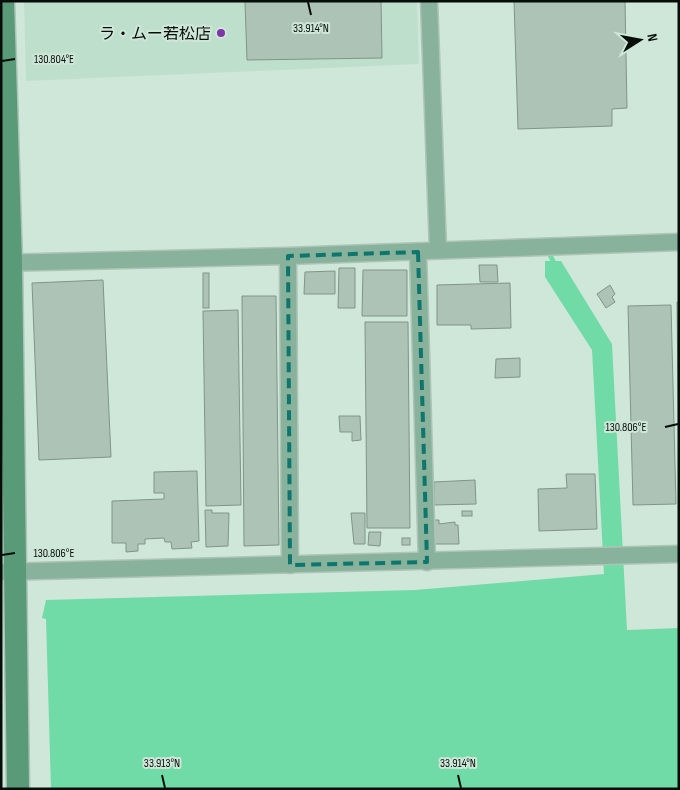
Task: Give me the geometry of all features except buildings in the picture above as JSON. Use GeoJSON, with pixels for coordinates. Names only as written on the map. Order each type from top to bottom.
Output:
{"type":"FeatureCollection","features":[{"type":"Feature","properties":{"kind":"street"},"geometry":{"type":"LineString","coordinates":[[3,1],[8,572],[18,789]]}},
{"type":"Feature","properties":{"kind":"street"},"geometry":{"type":"LineString","coordinates":[[429,1],[438,250]]}},
{"type":"Feature","properties":{"kind":"street"},"geometry":{"type":"LineString","coordinates":[[6,262],[288,256],[679,242]]}},
{"type":"Feature","properties":{"kind":"street"},"geometry":{"type":"LineString","coordinates":[[418,252],[427,562]]}},
{"type":"Feature","properties":{"kind":"street"},"geometry":{"type":"LineString","coordinates":[[288,256],[290,565]]}},
{"type":"Feature","properties":{"kind":"street"},"geometry":{"type":"LineString","coordinates":[[8,572],[679,554]]}},
{"type":"Feature","properties":{"kind":"highlighted area"},"geometry":{"type":"Polygon","coordinates":[[[418,252],[427,562],[290,565],[288,256],[418,252]]]}},
{"type":"Feature","properties":{"kind":"shaded area","name":"ラ・ムー若松店"},"geometry":{"type":"Polygon","coordinates":[[[24,1],[417,1],[419,64],[26,81],[24,1]]]}},
{"type":"Feature","properties":{"kind":"shaded area"},"geometry":{"type":"Polygon","coordinates":[[[545,261],[561,261],[612,344],[627,630],[679,628],[679,789],[51,789],[46,619],[42,618],[46,600],[415,590],[604,574],[592,350],[545,277],[545,261]]]}},
{"type":"Feature","properties":{"kind":"waterway"},"geometry":{"type":"LineString","coordinates":[[550,255],[555,265]]}},
{"type":"Feature","properties":{"kind":"place","name":"ラ・ムー若松店"},"geometry":{"type":"Point","coordinates":[221,33]}}]}
